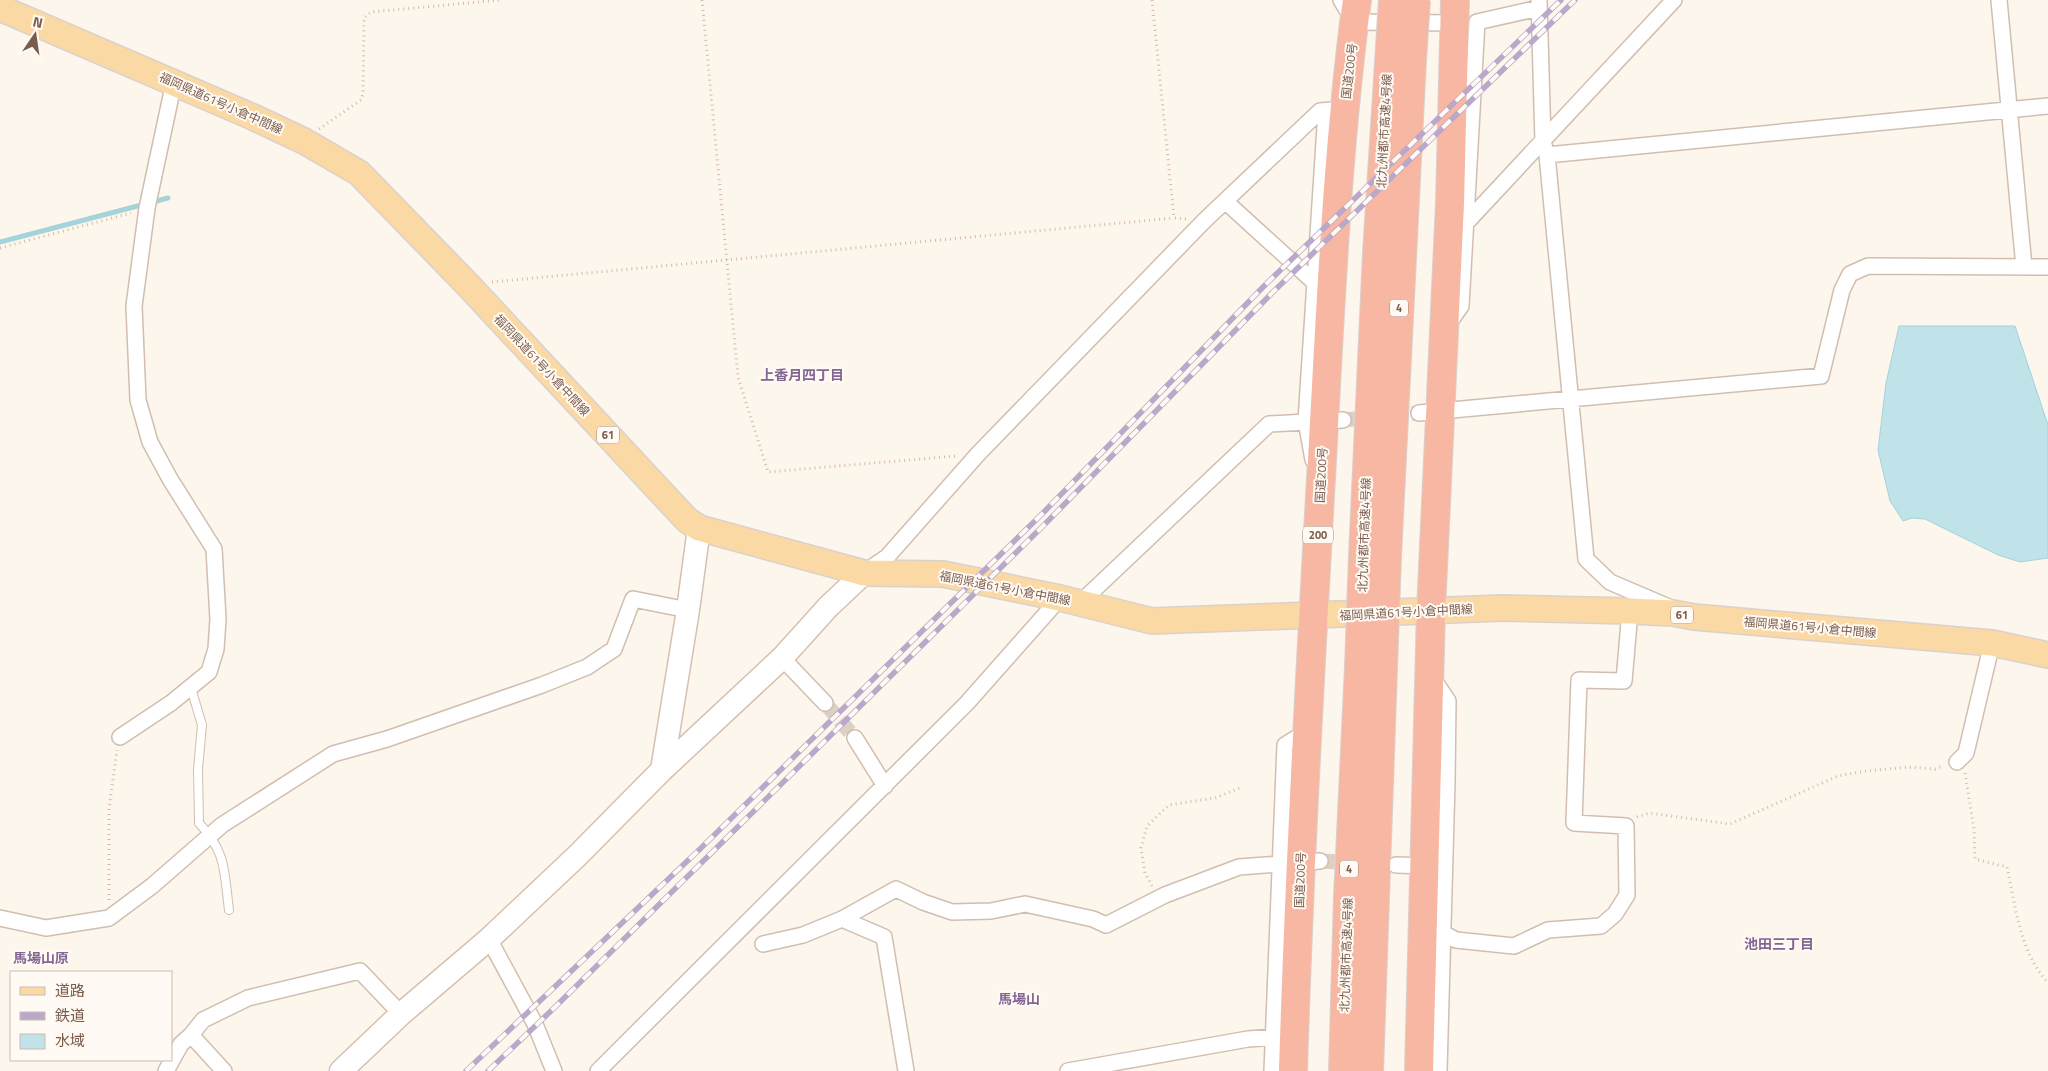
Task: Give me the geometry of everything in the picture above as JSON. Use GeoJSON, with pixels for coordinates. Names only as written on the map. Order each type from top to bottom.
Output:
{"type":"FeatureCollection","features":[{"type":"Feature","properties":{"kind":"highway","name":"北九州都市高速4号線"},"geometry":{"type":"LineString","coordinates":[[1369,1071],[1374,896],[1371,667],[1400,61],[1393,0]]}},
{"type":"Feature","properties":{"kind":"highway","name":"北九州都市高速4号線"},"geometry":{"type":"LineString","coordinates":[[1400,61],[1416,0]]}},
{"type":"Feature","properties":{"kind":"highway","name":"国道200号"},"geometry":{"type":"LineString","coordinates":[[1293,1071],[1306,731],[1324,421],[1335,110],[1351,7]]}},
{"type":"Feature","properties":{"kind":"highway"},"geometry":{"type":"LineString","coordinates":[[1419,1071],[1432,927],[1434,866],[1430,674],[1429,413],[1443,331],[1462,15]]}},
{"type":"Feature","properties":{"kind":"highway","name":"北九州都市高速4号線"},"geometry":{"type":"LineString","coordinates":[[1343,1071],[1348,897],[1371,667]]}},
{"type":"Feature","properties":{"kind":"highway"},"geometry":{"type":"LineString","coordinates":[[1374,896],[1380,1071]]}},
{"type":"Feature","properties":{"kind":"main road","name":"福岡県道61号小倉中間線"},"geometry":{"type":"LineString","coordinates":[[0,8],[174,82],[304,141],[359,173],[467,284],[687,520],[699,528],[864,573],[943,574],[1070,601],[1152,621],[1513,608],[1630,610],[1992,643],[2048,655]]}},
{"type":"Feature","properties":{"kind":"street"},"geometry":{"type":"LineString","coordinates":[[1467,222],[1545,148],[1674,0]]}},
{"type":"Feature","properties":{"kind":"street"},"geometry":{"type":"LineString","coordinates":[[1999,0],[2024,267]]}},
{"type":"Feature","properties":{"kind":"street"},"geometry":{"type":"LineString","coordinates":[[1351,7],[1462,15],[1539,4],[1545,148],[1572,398],[1586,559],[1610,582],[1694,617]]}},
{"type":"Feature","properties":{"kind":"street"},"geometry":{"type":"LineString","coordinates":[[1443,331],[1461,306],[1467,222],[1462,15]]}},
{"type":"Feature","properties":{"kind":"street"},"geometry":{"type":"LineString","coordinates":[[120,737],[191,688],[209,672],[216,649],[218,619],[214,549],[170,480],[150,442],[138,400],[134,306],[146,208],[174,82]]}},
{"type":"Feature","properties":{"kind":"street"},"geometry":{"type":"LineString","coordinates":[[1545,148],[2048,106]]}},
{"type":"Feature","properties":{"kind":"street"},"geometry":{"type":"LineString","coordinates":[[341,1071],[401,1014],[489,939],[662,770],[782,658],[828,607],[864,573],[887,557],[978,454],[1204,220],[1320,111],[1335,110],[1314,282],[1324,421],[1269,424],[1070,601],[598,1071]]}},
{"type":"Feature","properties":{"kind":"street"},"geometry":{"type":"LineString","coordinates":[[1225,201],[1314,282]]}},
{"type":"Feature","properties":{"kind":"street"},"geometry":{"type":"LineString","coordinates":[[1429,413],[1821,376],[1842,290],[1850,274],[1868,266],[2048,268]]}},
{"type":"Feature","properties":{"kind":"street"},"geometry":{"type":"LineString","coordinates":[[662,770],[688,610],[699,528]]}},
{"type":"Feature","properties":{"kind":"street"},"geometry":{"type":"LineString","coordinates":[[0,918],[46,928],[109,918],[152,886],[210,835],[276,788],[333,754],[386,739],[587,667],[614,649],[633,599],[688,610]]}},
{"type":"Feature","properties":{"kind":"street"},"geometry":{"type":"LineString","coordinates":[[1432,927],[1456,940],[1514,946],[1548,930],[1601,926],[1615,914],[1627,895],[1626,826],[1574,823],[1579,680],[1624,681],[1630,610]]}},
{"type":"Feature","properties":{"kind":"street"},"geometry":{"type":"LineString","coordinates":[[1957,762],[1966,753],[1992,643]]}},
{"type":"Feature","properties":{"kind":"street"},"geometry":{"type":"LineString","coordinates":[[782,658],[825,703]]}},
{"type":"Feature","properties":{"kind":"street"},"geometry":{"type":"LineString","coordinates":[[855,738],[885,786]]}},
{"type":"Feature","properties":{"kind":"street"},"geometry":{"type":"LineString","coordinates":[[763,944],[803,935],[842,919],[896,889],[923,902],[952,912],[991,911],[1025,904],[1093,919],[1106,925],[1165,895],[1239,867],[1300,863],[1274,1037],[1272,1071]]}},
{"type":"Feature","properties":{"kind":"street"},"geometry":{"type":"LineString","coordinates":[[1396,865],[1434,866]]}},
{"type":"Feature","properties":{"kind":"street"},"geometry":{"type":"LineString","coordinates":[[842,919],[884,937],[906,1071]]}},
{"type":"Feature","properties":{"kind":"street"},"geometry":{"type":"LineString","coordinates":[[1432,927],[1439,1071]]}},
{"type":"Feature","properties":{"kind":"street"},"geometry":{"type":"LineString","coordinates":[[489,939],[535,1024],[554,1071]]}},
{"type":"Feature","properties":{"kind":"street"},"geometry":{"type":"LineString","coordinates":[[172,1060],[181,1044],[203,1020],[248,998],[360,971],[401,1014]]}},
{"type":"Feature","properties":{"kind":"street"},"geometry":{"type":"LineString","coordinates":[[191,1035],[224,1071]]}},
{"type":"Feature","properties":{"kind":"street"},"geometry":{"type":"LineString","coordinates":[[1068,1071],[1248,1039],[1274,1037]]}},
{"type":"Feature","properties":{"kind":"lane"},"geometry":{"type":"LineString","coordinates":[[191,688],[202,725],[198,769],[199,823],[210,835],[221,853],[229,910]]}},
{"type":"Feature","properties":{"kind":"path"},"geometry":{"type":"LineString","coordinates":[[304,141],[361,100],[363,94],[364,18],[372,12],[500,0]]}},
{"type":"Feature","properties":{"kind":"path"},"geometry":{"type":"LineString","coordinates":[[702,0],[738,377],[768,472],[978,454]]}},
{"type":"Feature","properties":{"kind":"path"},"geometry":{"type":"LineString","coordinates":[[1152,0],[1174,218]]}},
{"type":"Feature","properties":{"kind":"path"},"geometry":{"type":"LineString","coordinates":[[0,248],[146,208]]}},
{"type":"Feature","properties":{"kind":"path"},"geometry":{"type":"LineString","coordinates":[[467,284],[1174,218],[1204,220]]}},
{"type":"Feature","properties":{"kind":"path"},"geometry":{"type":"LineString","coordinates":[[109,918],[109,808],[114,762],[120,737]]}},
{"type":"Feature","properties":{"kind":"path"},"geometry":{"type":"LineString","coordinates":[[1626,826],[1635,817],[1649,813],[1730,824],[1838,776],[1909,767],[1935,769],[1957,762],[1967,776],[1974,829],[1975,859],[2007,867],[2022,939],[2034,967],[2048,982]]}},
{"type":"Feature","properties":{"kind":"path"},"geometry":{"type":"LineString","coordinates":[[1165,895],[1154,889],[1144,873],[1141,848],[1148,826],[1169,806],[1215,798],[1240,788]]}},
{"type":"Feature","properties":{"kind":"water"},"geometry":{"type":"Polygon","coordinates":[[[1899,326],[2015,326],[2048,425],[2048,558],[2020,562],[1998,555],[1925,519],[1912,518],[1903,521],[1890,501],[1878,450],[1886,383],[1899,326]]]}},
{"type":"Feature","properties":{"kind":"waterway"},"geometry":{"type":"LineString","coordinates":[[0,242],[168,198]]}},
{"type":"Feature","properties":{"kind":"tunnel"},"geometry":{"type":"LineString","coordinates":[[1343,420],[1419,413]]}},
{"type":"Feature","properties":{"kind":"tunnel"},"geometry":{"type":"LineString","coordinates":[[825,703],[855,738]]}},
{"type":"Feature","properties":{"kind":"tunnel"},"geometry":{"type":"LineString","coordinates":[[1320,861],[1355,863]]}},
{"type":"Feature","properties":{"kind":"railway"},"geometry":{"type":"LineString","coordinates":[[466,1071],[700,849],[1041,515],[1266,284],[1561,0]]}},
{"type":"Feature","properties":{"kind":"railway"},"geometry":{"type":"LineString","coordinates":[[488,1071],[1042,527],[1274,291],[1575,0]]}},
{"type":"Feature","properties":{"kind":"district","name":"上香月四丁目"},"geometry":{"type":"Point","coordinates":[802,374]}},
{"type":"Feature","properties":{"kind":"district","name":"池田三丁目"},"geometry":{"type":"Point","coordinates":[1779,943]}},
{"type":"Feature","properties":{"kind":"district","name":"馬場山原"},"geometry":{"type":"Point","coordinates":[41,957]}},
{"type":"Feature","properties":{"kind":"district","name":"馬場山"},"geometry":{"type":"Point","coordinates":[1019,998]}}]}
